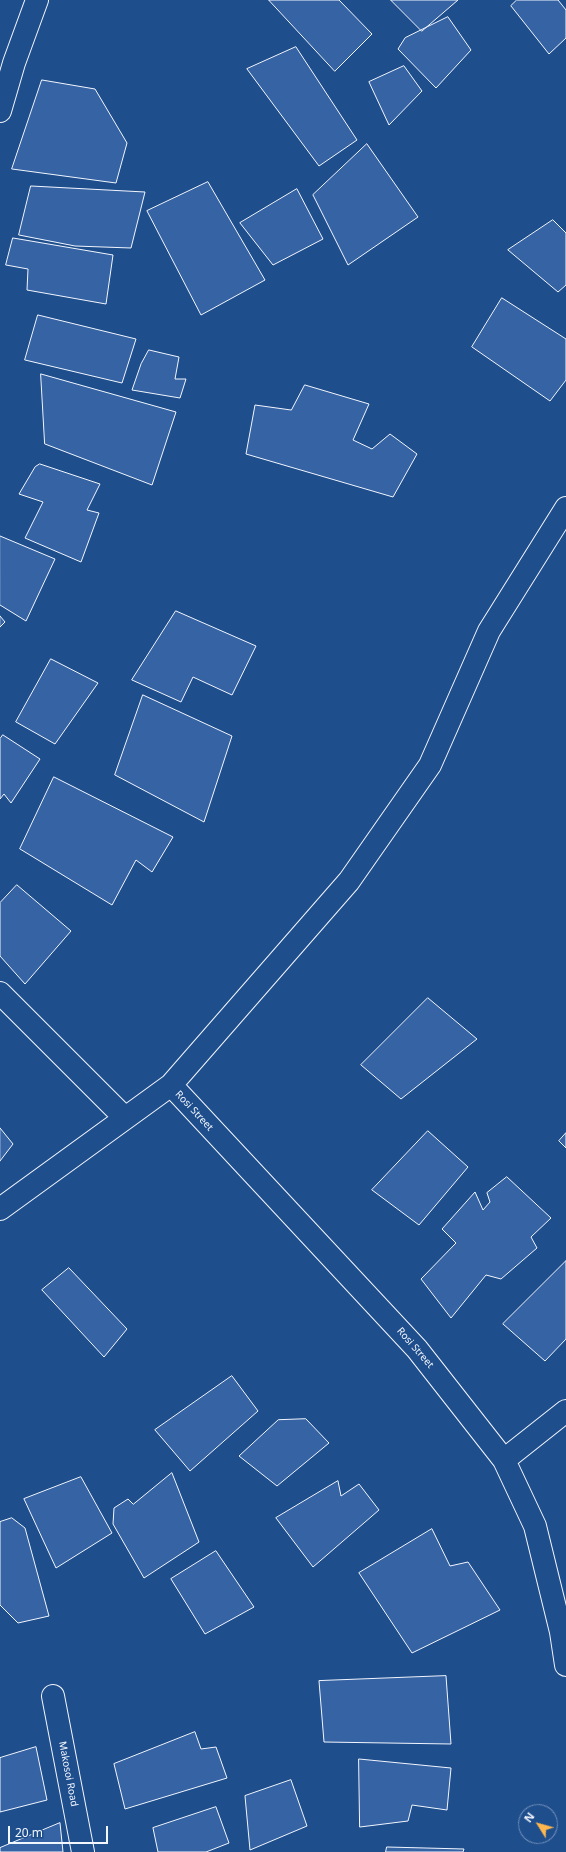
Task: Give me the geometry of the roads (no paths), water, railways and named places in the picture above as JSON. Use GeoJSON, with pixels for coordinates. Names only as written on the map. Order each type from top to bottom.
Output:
{"type":"FeatureCollection","features":[{"type":"Feature","properties":{"kind":"street"},"geometry":{"type":"LineString","coordinates":[[0,111],[14,63],[37,0]]}},
{"type":"Feature","properties":{"kind":"street"},"geometry":{"type":"LineString","coordinates":[[0,1209],[170,1085],[349,881],[430,765],[489,631],[566,508]]}},
{"type":"Feature","properties":{"kind":"street"},"geometry":{"type":"LineString","coordinates":[[0,993],[125,1118]]}},
{"type":"Feature","properties":{"kind":"street","name":"Rosi Street"},"geometry":{"type":"LineString","coordinates":[[170,1085],[418,1349],[504,1460],[535,1526],[561,1632],[566,1666]]}},
{"type":"Feature","properties":{"kind":"street"},"geometry":{"type":"LineString","coordinates":[[504,1460],[566,1411]]}},
{"type":"Feature","properties":{"kind":"street","name":"Makosoi Road"},"geometry":{"type":"LineString","coordinates":[[53,1696],[83,1852]]}}]}
